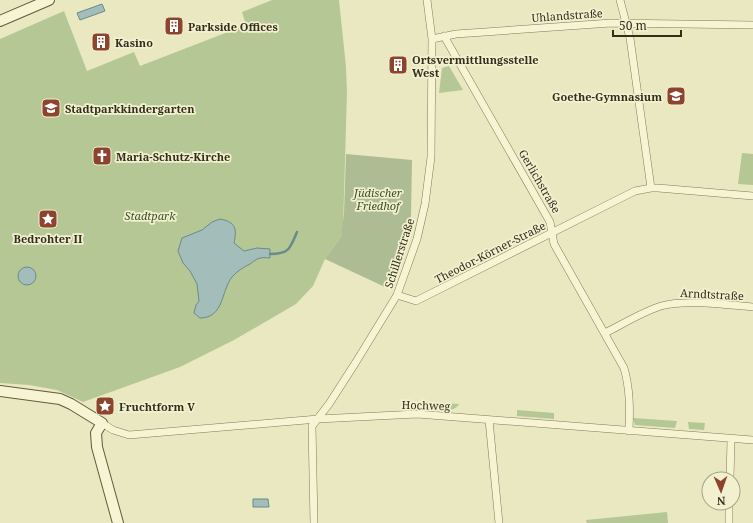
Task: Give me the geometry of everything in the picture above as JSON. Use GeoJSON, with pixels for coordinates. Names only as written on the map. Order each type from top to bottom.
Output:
{"type":"FeatureCollection","features":[{"type":"Feature","properties":{"kind":"street"},"geometry":{"type":"LineString","coordinates":[[0,21],[49,0]]}},
{"type":"Feature","properties":{"kind":"street","name":"Schillerstraße"},"geometry":{"type":"LineString","coordinates":[[314,523],[312,426],[356,362],[397,295],[417,239],[429,176],[432,113],[432,40],[427,0]]}},
{"type":"Feature","properties":{"kind":"street"},"geometry":{"type":"LineString","coordinates":[[620,0],[630,38],[651,188]]}},
{"type":"Feature","properties":{"kind":"street","name":"Uhlandstraße"},"geometry":{"type":"LineString","coordinates":[[432,40],[456,34],[611,22],[753,25]]}},
{"type":"Feature","properties":{"kind":"street","name":"Gerlichstraße"},"geometry":{"type":"LineString","coordinates":[[444,36],[550,222],[554,244],[624,368],[629,384],[629,431]]}},
{"type":"Feature","properties":{"kind":"street","name":"Theodor-Körner-Straße"},"geometry":{"type":"LineString","coordinates":[[397,295],[416,301],[635,191],[651,188],[753,196]]}},
{"type":"Feature","properties":{"kind":"street","name":"Arndtstraße"},"geometry":{"type":"LineString","coordinates":[[605,333],[660,306],[686,303],[753,307]]}},
{"type":"Feature","properties":{"kind":"street"},"geometry":{"type":"LineString","coordinates":[[0,391],[60,399],[102,423],[96,433],[97,447],[118,523]]}},
{"type":"Feature","properties":{"kind":"street","name":"Hochweg"},"geometry":{"type":"LineString","coordinates":[[102,423],[113,430],[129,435],[318,419],[417,414],[753,440]]}},
{"type":"Feature","properties":{"kind":"street"},"geometry":{"type":"LineString","coordinates":[[489,420],[499,523]]}},
{"type":"Feature","properties":{"kind":"street"},"geometry":{"type":"LineString","coordinates":[[730,471],[731,439]]}},
{"type":"Feature","properties":{"kind":"street"},"geometry":{"type":"LineString","coordinates":[[729,511],[729,523]]}},
{"type":"Feature","properties":{"kind":"green space","name":"Stadtpark"},"geometry":{"type":"Polygon","coordinates":[[[272,0],[339,0],[347,92],[343,228],[341,237],[325,259],[313,286],[296,304],[234,340],[180,367],[83,402],[57,390],[29,385],[0,383],[0,39],[64,11],[87,71],[134,52],[140,66],[246,25],[242,12],[272,0]]]}},
{"type":"Feature","properties":{"kind":"green space"},"geometry":{"type":"Polygon","coordinates":[[[449,66],[463,90],[439,93],[442,68],[449,66]]]}},
{"type":"Feature","properties":{"kind":"green space"},"geometry":{"type":"Polygon","coordinates":[[[742,153],[753,154],[753,185],[738,184],[742,153]]]}},
{"type":"Feature","properties":{"kind":"green space","name":"Jüdischer Friedhof"},"geometry":{"type":"Polygon","coordinates":[[[346,154],[412,160],[411,216],[385,287],[325,259],[341,237],[344,213],[346,154]]]}},
{"type":"Feature","properties":{"kind":"green space"},"geometry":{"type":"Polygon","coordinates":[[[429,402],[459,404],[453,409],[446,410],[429,408],[429,402]]]}},
{"type":"Feature","properties":{"kind":"green space"},"geometry":{"type":"Polygon","coordinates":[[[517,410],[554,413],[554,419],[517,416],[517,410]]]}},
{"type":"Feature","properties":{"kind":"green space"},"geometry":{"type":"Polygon","coordinates":[[[633,418],[677,421],[675,428],[635,425],[633,418]]]}},
{"type":"Feature","properties":{"kind":"green space"},"geometry":{"type":"Polygon","coordinates":[[[688,422],[705,423],[704,430],[689,429],[688,422]]]}},
{"type":"Feature","properties":{"kind":"green space"},"geometry":{"type":"Polygon","coordinates":[[[667,512],[668,523],[587,523],[586,520],[667,512]]]}},
{"type":"Feature","properties":{"kind":"water"},"geometry":{"type":"Polygon","coordinates":[[[102,4],[105,11],[80,20],[77,13],[102,4]]]}},
{"type":"Feature","properties":{"kind":"water"},"geometry":{"type":"Polygon","coordinates":[[[220,219],[232,224],[235,230],[234,243],[244,251],[257,248],[270,249],[270,258],[257,259],[236,273],[228,283],[221,303],[214,314],[208,317],[200,318],[194,313],[196,305],[199,301],[197,284],[190,271],[183,263],[178,251],[182,238],[202,230],[212,222],[220,219]]]}},
{"type":"Feature","properties":{"kind":"water"},"geometry":{"type":"Polygon","coordinates":[[[27,267],[33,270],[36,276],[33,282],[27,285],[21,282],[18,276],[21,270],[27,267]]]}},
{"type":"Feature","properties":{"kind":"water"},"geometry":{"type":"Polygon","coordinates":[[[253,499],[268,499],[269,507],[253,507],[253,499]]]}},
{"type":"Feature","properties":{"kind":"waterway"},"geometry":{"type":"LineString","coordinates":[[270,254],[285,252],[292,243],[297,232]]}},
{"type":"Feature","properties":{"kind":"place","name":"Parkside Offices"},"geometry":{"type":"Point","coordinates":[174,26]}},
{"type":"Feature","properties":{"kind":"place","name":"Kasino"},"geometry":{"type":"Point","coordinates":[101,42]}},
{"type":"Feature","properties":{"kind":"place","name":"Ortsvermittlungsstelle West"},"geometry":{"type":"Point","coordinates":[398,65]}},
{"type":"Feature","properties":{"kind":"place","name":"Goethe-Gymnasium"},"geometry":{"type":"Point","coordinates":[676,96]}},
{"type":"Feature","properties":{"kind":"place","name":"Stadtparkkindergarten"},"geometry":{"type":"Point","coordinates":[51,108]}},
{"type":"Feature","properties":{"kind":"place","name":"Maria-Schutz-Kirche"},"geometry":{"type":"Point","coordinates":[102,156]}},
{"type":"Feature","properties":{"kind":"place","name":"Bedrohter II"},"geometry":{"type":"Point","coordinates":[48,219]}},
{"type":"Feature","properties":{"kind":"place","name":"Fruchtform V"},"geometry":{"type":"Point","coordinates":[105,406]}}]}
